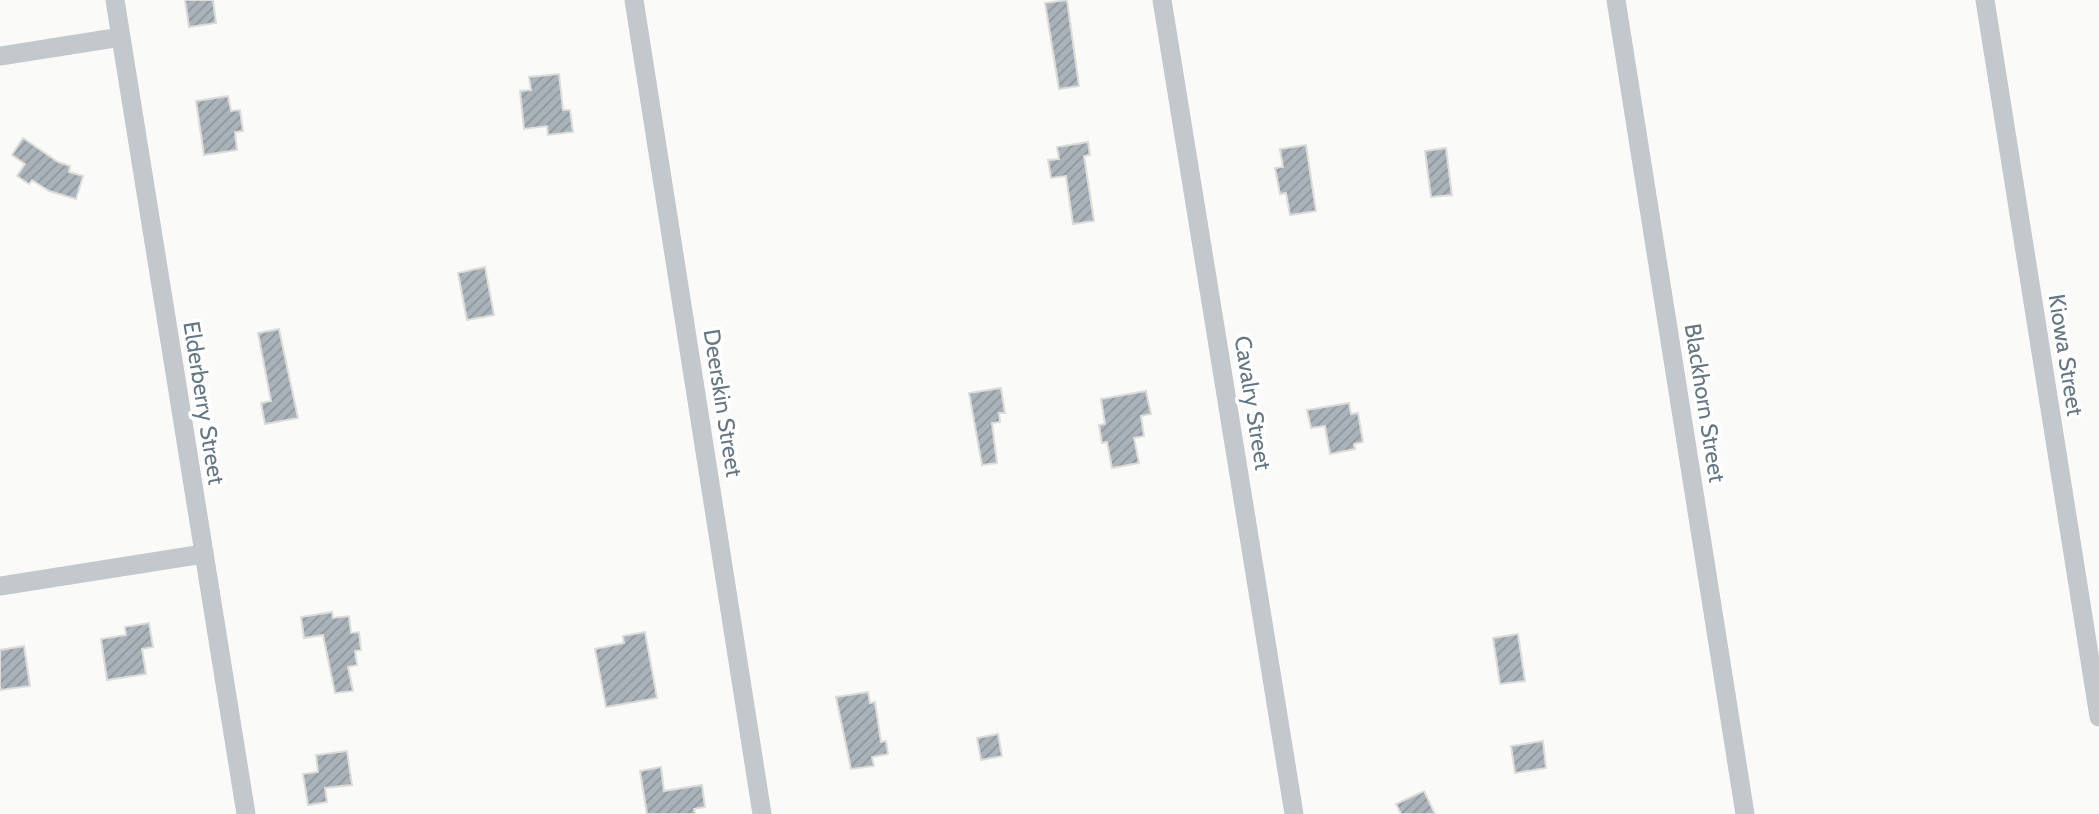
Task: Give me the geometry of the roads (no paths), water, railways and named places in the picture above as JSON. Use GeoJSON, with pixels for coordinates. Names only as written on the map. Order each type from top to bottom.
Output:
{"type":"FeatureCollection","features":[{"type":"Feature","properties":{"kind":"street","name":"Elderberry Street"},"geometry":{"type":"LineString","coordinates":[[115,0],[246,814]]}},
{"type":"Feature","properties":{"kind":"street","name":"Deerskin Street"},"geometry":{"type":"LineString","coordinates":[[634,0],[762,814]]}},
{"type":"Feature","properties":{"kind":"street","name":"Cavalry Street"},"geometry":{"type":"LineString","coordinates":[[1162,0],[1294,814]]}},
{"type":"Feature","properties":{"kind":"street","name":"Blackhorn Street"},"geometry":{"type":"LineString","coordinates":[[1616,0],[1745,814]]}},
{"type":"Feature","properties":{"kind":"street","name":"Kiowa Street"},"geometry":{"type":"LineString","coordinates":[[1985,0],[2099,717]]}},
{"type":"Feature","properties":{"kind":"street"},"geometry":{"type":"LineString","coordinates":[[0,56],[121,37]]}},
{"type":"Feature","properties":{"kind":"street"},"geometry":{"type":"LineString","coordinates":[[0,586],[204,554]]}}]}
